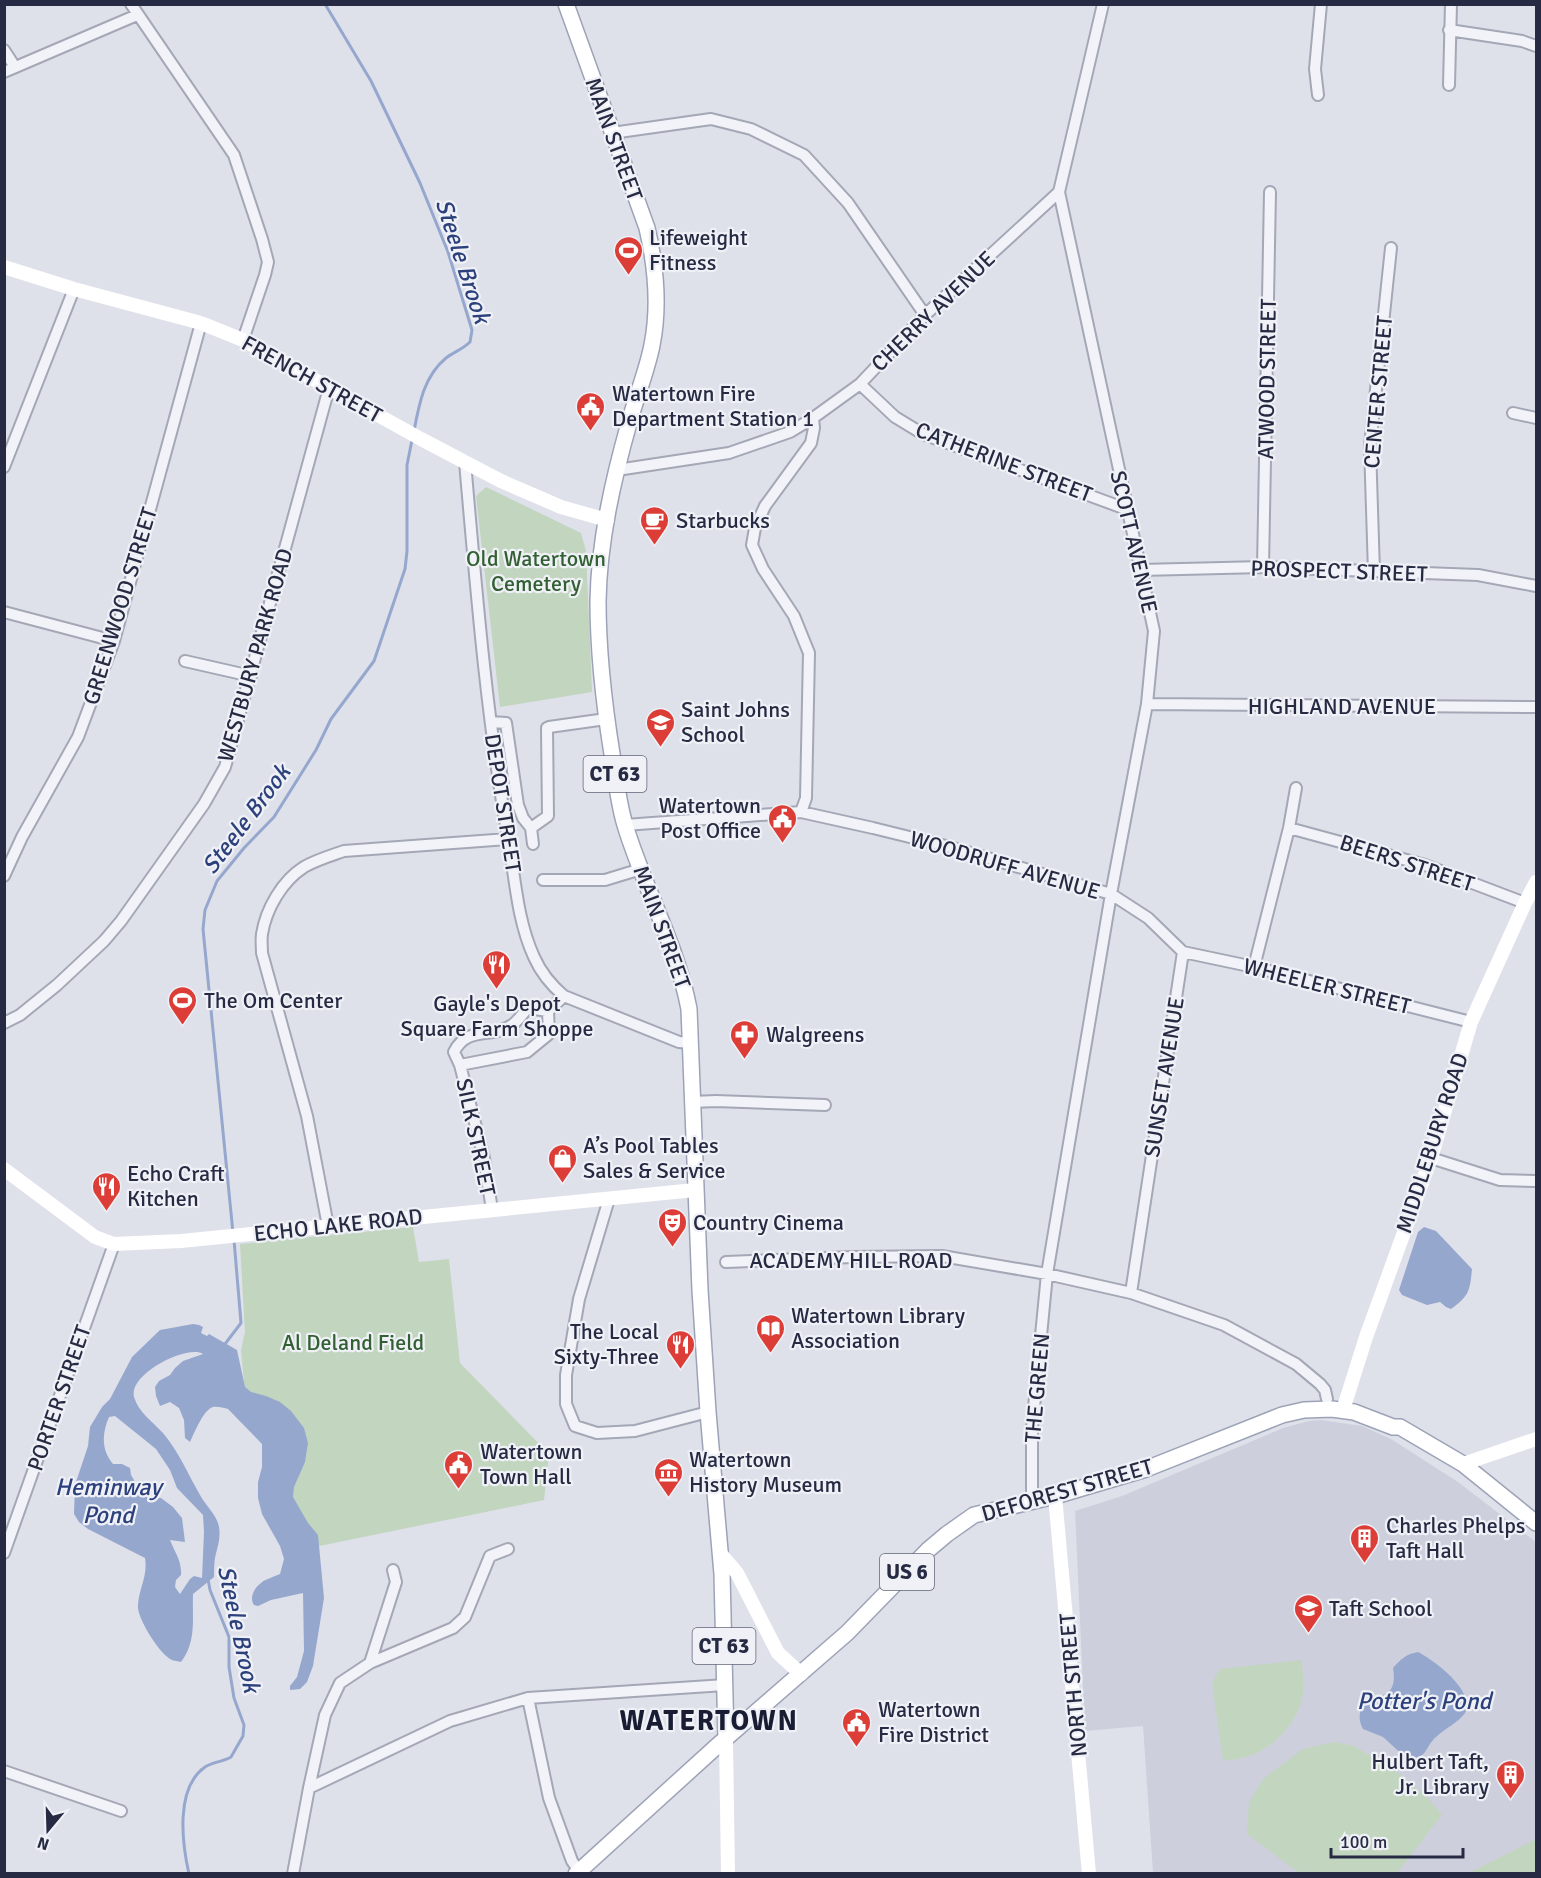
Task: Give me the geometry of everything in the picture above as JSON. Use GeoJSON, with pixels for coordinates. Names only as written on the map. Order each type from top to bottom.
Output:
{"type":"FeatureCollection","features":[{"type":"Feature","properties":{"kind":"main road","name":"MAIN STREET"},"geometry":{"type":"LineString","coordinates":[[566,4],[646,228],[655,266],[656,315],[652,346],[617,470],[607,520],[598,601],[606,719],[625,825],[673,948],[689,1009],[695,1190],[708,1412],[720,1553],[726,1739]]}},
{"type":"Feature","properties":{"kind":"main road","name":"US 6"},"geometry":{"type":"LineString","coordinates":[[1304,1410],[1310,1403],[1327,1400],[1345,1405],[1393,1426],[1400,1426],[1463,1464],[1536,1523]]}},
{"type":"Feature","properties":{"kind":"main road","name":"US 6"},"geometry":{"type":"LineString","coordinates":[[1304,1410],[1345,1405]]}},
{"type":"Feature","properties":{"kind":"main road","name":"DEFOREST STREET"},"geometry":{"type":"LineString","coordinates":[[726,1739],[847,1633],[928,1550],[974,1515],[1055,1496],[1146,1469],[1282,1415],[1304,1410]]}},
{"type":"Feature","properties":{"kind":"main road","name":"US 6"},"geometry":{"type":"LineString","coordinates":[[578,1872],[726,1739]]}},
{"type":"Feature","properties":{"kind":"street"},"geometry":{"type":"LineString","coordinates":[[131,4],[234,155],[262,238],[268,262],[266,275],[243,340]]}},
{"type":"Feature","properties":{"kind":"street"},"geometry":{"type":"LineString","coordinates":[[1059,192],[1103,4]]}},
{"type":"Feature","properties":{"kind":"street"},"geometry":{"type":"LineString","coordinates":[[1318,94],[1315,69],[1321,4]]}},
{"type":"Feature","properties":{"kind":"street"},"geometry":{"type":"LineString","coordinates":[[1449,85],[1451,4]]}},
{"type":"Feature","properties":{"kind":"street"},"geometry":{"type":"LineString","coordinates":[[4,50],[10,69],[137,15]]}},
{"type":"Feature","properties":{"kind":"street"},"geometry":{"type":"LineString","coordinates":[[1449,30],[1522,41],[1536,46]]}},
{"type":"Feature","properties":{"kind":"street"},"geometry":{"type":"LineString","coordinates":[[612,134],[711,119],[751,129],[804,155],[848,203],[925,315]]}},
{"type":"Feature","properties":{"kind":"street","name":"CHERRY AVENUE"},"geometry":{"type":"LineString","coordinates":[[617,470],[729,453],[790,432],[813,418],[860,384],[925,315],[1059,192]]}},
{"type":"Feature","properties":{"kind":"street","name":"SCOTT AVENUE"},"geometry":{"type":"LineString","coordinates":[[1059,192],[1154,631],[1146,704],[1111,894]]}},
{"type":"Feature","properties":{"kind":"street","name":"ATWOOD STREET"},"geometry":{"type":"LineString","coordinates":[[1263,567],[1270,192]]}},
{"type":"Feature","properties":{"kind":"street","name":"CENTER STREET"},"geometry":{"type":"LineString","coordinates":[[1374,572],[1370,446],[1391,248]]}},
{"type":"Feature","properties":{"kind":"street","name":"FRENCH STREET"},"geometry":{"type":"LineString","coordinates":[[4,267],[74,290],[201,323],[243,340],[465,462],[545,500],[575,512],[607,520]]}},
{"type":"Feature","properties":{"kind":"street"},"geometry":{"type":"LineString","coordinates":[[4,467],[74,290]]}},
{"type":"Feature","properties":{"kind":"street","name":"GREENWOOD STREET"},"geometry":{"type":"LineString","coordinates":[[4,876],[22,837],[78,737],[114,641],[201,323]]}},
{"type":"Feature","properties":{"kind":"street","name":"CATHERINE STREET"},"geometry":{"type":"LineString","coordinates":[[860,384],[895,417],[923,434],[1126,509]]}},
{"type":"Feature","properties":{"kind":"street","name":"WESTBURY PARK ROAD"},"geometry":{"type":"LineString","coordinates":[[4,1023],[20,1015],[57,985],[104,941],[121,921],[204,804],[225,767],[328,388]]}},
{"type":"Feature","properties":{"kind":"street"},"geometry":{"type":"LineString","coordinates":[[1513,413],[1536,418]]}},
{"type":"Feature","properties":{"kind":"street"},"geometry":{"type":"LineString","coordinates":[[801,812],[806,798],[808,653],[794,616],[763,569],[752,545],[754,528],[765,506],[811,443],[813,418]]}},
{"type":"Feature","properties":{"kind":"street","name":"DEPOT STREET"},"geometry":{"type":"LineString","coordinates":[[465,462],[499,789],[525,931],[534,957],[543,975],[564,996],[679,1042],[691,1043]]}},
{"type":"Feature","properties":{"kind":"street","name":"PROSPECT STREET"},"geometry":{"type":"LineString","coordinates":[[1142,570],[1263,567],[1478,575],[1536,586]]}},
{"type":"Feature","properties":{"kind":"street"},"geometry":{"type":"LineString","coordinates":[[4,612],[114,641]]}},
{"type":"Feature","properties":{"kind":"street"},"geometry":{"type":"LineString","coordinates":[[185,661],[251,676]]}},
{"type":"Feature","properties":{"kind":"street","name":"HIGHLAND AVENUE"},"geometry":{"type":"LineString","coordinates":[[1146,704],[1536,707]]}},
{"type":"Feature","properties":{"kind":"street"},"geometry":{"type":"LineString","coordinates":[[531,828],[548,816],[547,728],[606,719]]}},
{"type":"Feature","properties":{"kind":"street"},"geometry":{"type":"LineString","coordinates":[[491,722],[506,723],[518,805],[523,819],[531,828],[533,844]]}},
{"type":"Feature","properties":{"kind":"street"},"geometry":{"type":"LineString","coordinates":[[1254,967],[1289,828],[1296,788]]}},
{"type":"Feature","properties":{"kind":"street","name":"WOODRUFF AVENUE"},"geometry":{"type":"LineString","coordinates":[[625,825],[801,812],[950,847],[1111,894],[1047,1274]]}},
{"type":"Feature","properties":{"kind":"street","name":"BEERS STREET"},"geometry":{"type":"LineString","coordinates":[[1289,828],[1425,865],[1525,903]]}},
{"type":"Feature","properties":{"kind":"street"},"geometry":{"type":"LineString","coordinates":[[328,1226],[307,1116],[262,953],[261,935],[270,906],[286,884],[302,868],[344,851],[508,838]]}},
{"type":"Feature","properties":{"kind":"street"},"geometry":{"type":"LineString","coordinates":[[543,880],[605,880],[641,869]]}},
{"type":"Feature","properties":{"kind":"street","name":"MIDDLEBURY ROAD"},"geometry":{"type":"LineString","coordinates":[[1345,1405],[1366,1336],[1431,1158],[1471,1022],[1536,882]]}},
{"type":"Feature","properties":{"kind":"street"},"geometry":{"type":"LineString","coordinates":[[1111,894],[1148,918],[1183,952]]}},
{"type":"Feature","properties":{"kind":"street","name":"WHEELER STREET"},"geometry":{"type":"LineString","coordinates":[[1183,952],[1254,967],[1471,1022]]}},
{"type":"Feature","properties":{"kind":"street","name":"SUNSET AVENUE"},"geometry":{"type":"LineString","coordinates":[[1131,1293],[1183,952]]}},
{"type":"Feature","properties":{"kind":"street"},"geometry":{"type":"LineString","coordinates":[[548,1011],[564,996]]}},
{"type":"Feature","properties":{"kind":"street","name":"SILK STREET"},"geometry":{"type":"LineString","coordinates":[[460,1065],[527,1052],[549,1034],[548,1011],[528,1008],[512,1026],[472,1035],[459,1043],[454,1052],[460,1065],[484,1158],[492,1210]]}},
{"type":"Feature","properties":{"kind":"street"},"geometry":{"type":"LineString","coordinates":[[693,1102],[825,1105]]}},
{"type":"Feature","properties":{"kind":"street"},"geometry":{"type":"LineString","coordinates":[[1431,1158],[1500,1180],[1536,1180]]}},
{"type":"Feature","properties":{"kind":"street","name":"ECHO LAKE ROAD"},"geometry":{"type":"LineString","coordinates":[[4,1169],[95,1237],[114,1244],[225,1237],[695,1190]]}},
{"type":"Feature","properties":{"kind":"street"},"geometry":{"type":"LineString","coordinates":[[609,1199],[579,1299],[566,1375],[566,1404],[575,1426],[597,1433],[635,1431],[708,1412]]}},
{"type":"Feature","properties":{"kind":"street","name":"PORTER STREET"},"geometry":{"type":"LineString","coordinates":[[4,1553],[114,1244]]}},
{"type":"Feature","properties":{"kind":"street","name":"ACADEMY HILL ROAD"},"geometry":{"type":"LineString","coordinates":[[726,1262],[942,1256],[1047,1274],[1131,1293],[1224,1325],[1296,1364],[1320,1384],[1325,1390],[1327,1400]]}},
{"type":"Feature","properties":{"kind":"street","name":"THE GREEN"},"geometry":{"type":"LineString","coordinates":[[1032,1502],[1032,1419],[1047,1274]]}},
{"type":"Feature","properties":{"kind":"street"},"geometry":{"type":"LineString","coordinates":[[1463,1464],[1536,1439]]}},
{"type":"Feature","properties":{"kind":"street","name":"NORTH STREET"},"geometry":{"type":"LineString","coordinates":[[1055,1496],[1089,1874]]}},
{"type":"Feature","properties":{"kind":"street"},"geometry":{"type":"LineString","coordinates":[[293,1874],[309,1788],[326,1715],[340,1683],[370,1663],[453,1628],[465,1617],[490,1556],[508,1549]]}},
{"type":"Feature","properties":{"kind":"street"},"geometry":{"type":"LineString","coordinates":[[720,1553],[736,1573],[778,1653],[801,1674]]}},
{"type":"Feature","properties":{"kind":"street"},"geometry":{"type":"LineString","coordinates":[[370,1663],[396,1582],[393,1570]]}},
{"type":"Feature","properties":{"kind":"street"},"geometry":{"type":"LineString","coordinates":[[309,1788],[450,1721],[528,1698],[725,1685]]}},
{"type":"Feature","properties":{"kind":"street"},"geometry":{"type":"LineString","coordinates":[[528,1698],[549,1798],[578,1872]]}},
{"type":"Feature","properties":{"kind":"street","name":"MAIN STREET"},"geometry":{"type":"LineString","coordinates":[[726,1739],[728,1874]]}},
{"type":"Feature","properties":{"kind":"street"},"geometry":{"type":"LineString","coordinates":[[4,1771],[121,1810]]}},
{"type":"Feature","properties":{"kind":"shaded area","name":"Taft School"},"geometry":{"type":"Polygon","coordinates":[[[1321,1420],[1362,1426],[1391,1439],[1458,1482],[1536,1542],[1536,1873],[1153,1873],[1143,1726],[1085,1731],[1075,1511],[1122,1496],[1283,1428],[1321,1420]]]}},
{"type":"Feature","properties":{"kind":"green space","name":"Old Watertown Cemetery"},"geometry":{"type":"Polygon","coordinates":[[[486,487],[581,533],[586,551],[592,692],[500,707],[476,496],[486,487]]]}},
{"type":"Feature","properties":{"kind":"green space","name":"Al Deland Field"},"geometry":{"type":"Polygon","coordinates":[[[413,1227],[419,1262],[449,1259],[460,1363],[549,1454],[544,1500],[300,1550],[279,1472],[245,1395],[241,1350],[245,1332],[240,1244],[413,1227]]]}},
{"type":"Feature","properties":{"kind":"green space"},"geometry":{"type":"Polygon","coordinates":[[[1302,1660],[1301,1704],[1284,1733],[1256,1753],[1223,1761],[1212,1683],[1220,1669],[1302,1660]]]}},
{"type":"Feature","properties":{"kind":"green space"},"geometry":{"type":"Polygon","coordinates":[[[1334,1742],[1354,1746],[1401,1775],[1427,1797],[1442,1815],[1397,1873],[1299,1873],[1247,1834],[1249,1803],[1263,1779],[1303,1749],[1334,1742]]]}},
{"type":"Feature","properties":{"kind":"green space"},"geometry":{"type":"Polygon","coordinates":[[[1536,1839],[1536,1873],[1469,1873],[1536,1839]]]}},
{"type":"Feature","properties":{"kind":"water"},"geometry":{"type":"Polygon","coordinates":[[[1424,1227],[1436,1231],[1472,1269],[1468,1292],[1451,1309],[1440,1302],[1427,1305],[1402,1295],[1399,1290],[1418,1232],[1424,1227]]]}},
{"type":"Feature","properties":{"kind":"water","name":"Heminway Pond"},"geometry":{"type":"Polygon","coordinates":[[[199,1325],[203,1327],[201,1333],[207,1336],[209,1334],[237,1350],[245,1387],[251,1392],[280,1402],[291,1411],[304,1428],[308,1443],[305,1462],[294,1487],[293,1497],[318,1535],[324,1598],[313,1666],[307,1682],[300,1689],[290,1690],[290,1686],[297,1677],[304,1651],[303,1593],[271,1600],[258,1606],[254,1605],[252,1599],[258,1585],[280,1574],[284,1559],[280,1546],[262,1514],[258,1498],[262,1444],[228,1409],[216,1407],[209,1409],[206,1413],[190,1442],[185,1438],[184,1420],[179,1408],[170,1402],[160,1406],[156,1396],[155,1387],[159,1381],[170,1375],[183,1361],[203,1354],[185,1353],[161,1363],[140,1379],[135,1388],[134,1397],[139,1408],[174,1448],[200,1495],[216,1518],[219,1527],[214,1577],[193,1594],[192,1638],[181,1662],[167,1657],[161,1651],[138,1611],[145,1558],[88,1529],[79,1522],[74,1514],[75,1485],[88,1446],[90,1427],[102,1407],[110,1399],[132,1357],[160,1330],[199,1325]],[[115,1416],[109,1417],[104,1441],[109,1459],[113,1464],[122,1464],[130,1468],[131,1475],[141,1492],[148,1496],[161,1498],[182,1518],[185,1542],[170,1540],[180,1565],[181,1575],[176,1580],[175,1587],[180,1594],[194,1576],[202,1578],[203,1515],[177,1488],[170,1470],[156,1449],[115,1416]]]}},
{"type":"Feature","properties":{"kind":"water","name":"Potter's Pond"},"geometry":{"type":"Polygon","coordinates":[[[1418,1652],[1452,1678],[1465,1696],[1467,1705],[1465,1713],[1436,1737],[1422,1755],[1406,1758],[1383,1737],[1363,1729],[1360,1714],[1365,1699],[1385,1695],[1392,1688],[1393,1668],[1407,1656],[1418,1652]]]}},
{"type":"Feature","properties":{"kind":"waterway","name":"Steele Brook"},"geometry":{"type":"LineString","coordinates":[[325,4],[371,81],[420,183],[448,252],[472,330],[470,342],[446,358],[432,373],[421,401],[414,431]]}},
{"type":"Feature","properties":{"kind":"waterway","name":"Steele Brook"},"geometry":{"type":"LineString","coordinates":[[233,1233],[203,929],[205,910],[217,881],[274,817],[316,750],[331,719],[374,661],[405,569],[407,465],[412,440]]}},
{"type":"Feature","properties":{"kind":"waterway","name":"Steele Brook"},"geometry":{"type":"LineString","coordinates":[[225,1344],[241,1323],[234,1240]]}},
{"type":"Feature","properties":{"kind":"waterway","name":"Steele Brook"},"geometry":{"type":"LineString","coordinates":[[189,1874],[183,1832],[185,1802],[189,1788],[195,1776],[205,1767],[231,1757],[243,1736],[244,1725],[234,1698],[229,1667],[229,1637],[210,1590],[208,1579]]}},
{"type":"Feature","properties":{"kind":"place","name":"Lifeweight Fitness"},"geometry":{"type":"Point","coordinates":[628,276]}},
{"type":"Feature","properties":{"kind":"place","name":"Watertown Fire Department Station 1"},"geometry":{"type":"Point","coordinates":[591,432]}},
{"type":"Feature","properties":{"kind":"place","name":"Starbucks"},"geometry":{"type":"Point","coordinates":[655,546]}},
{"type":"Feature","properties":{"kind":"place","name":"Saint Johns School"},"geometry":{"type":"Point","coordinates":[660,748]}},
{"type":"Feature","properties":{"kind":"place","name":"Watertown Post Office"},"geometry":{"type":"Point","coordinates":[782,844]}},
{"type":"Feature","properties":{"kind":"place","name":"Gayle's Depot Square Farm Shoppe"},"geometry":{"type":"Point","coordinates":[497,990]}},
{"type":"Feature","properties":{"kind":"place","name":"The Om Center"},"geometry":{"type":"Point","coordinates":[183,1026]}},
{"type":"Feature","properties":{"kind":"place","name":"Walgreens"},"geometry":{"type":"Point","coordinates":[745,1060]}},
{"type":"Feature","properties":{"kind":"place","name":"A’s Pool Tables Sales & Service"},"geometry":{"type":"Point","coordinates":[562,1184]}},
{"type":"Feature","properties":{"kind":"place","name":"Echo Craft Kitchen"},"geometry":{"type":"Point","coordinates":[106,1212]}},
{"type":"Feature","properties":{"kind":"place","name":"Country Cinema"},"geometry":{"type":"Point","coordinates":[672,1248]}},
{"type":"Feature","properties":{"kind":"place","name":"Watertown Library Association"},"geometry":{"type":"Point","coordinates":[770,1354]}},
{"type":"Feature","properties":{"kind":"place","name":"The Local Sixty-Three"},"geometry":{"type":"Point","coordinates":[680,1370]}},
{"type":"Feature","properties":{"kind":"place","name":"Watertown Town Hall"},"geometry":{"type":"Point","coordinates":[459,1490]}},
{"type":"Feature","properties":{"kind":"place","name":"Watertown History Museum"},"geometry":{"type":"Point","coordinates":[668,1498]}},
{"type":"Feature","properties":{"kind":"place","name":"Charles Phelps Taft Hall"},"geometry":{"type":"Point","coordinates":[1365,1564]}},
{"type":"Feature","properties":{"kind":"place","name":"Taft School"},"geometry":{"type":"Point","coordinates":[1308,1634]}},
{"type":"Feature","properties":{"kind":"place","name":"Watertown Fire District"},"geometry":{"type":"Point","coordinates":[857,1748]}},
{"type":"Feature","properties":{"kind":"place","name":"Hulbert Taft, Jr. Library"},"geometry":{"type":"Point","coordinates":[1510,1800]}},
{"type":"Feature","properties":{"kind":"district","name":"WATERTOWN"},"geometry":{"type":"Point","coordinates":[709,1721]}}]}
